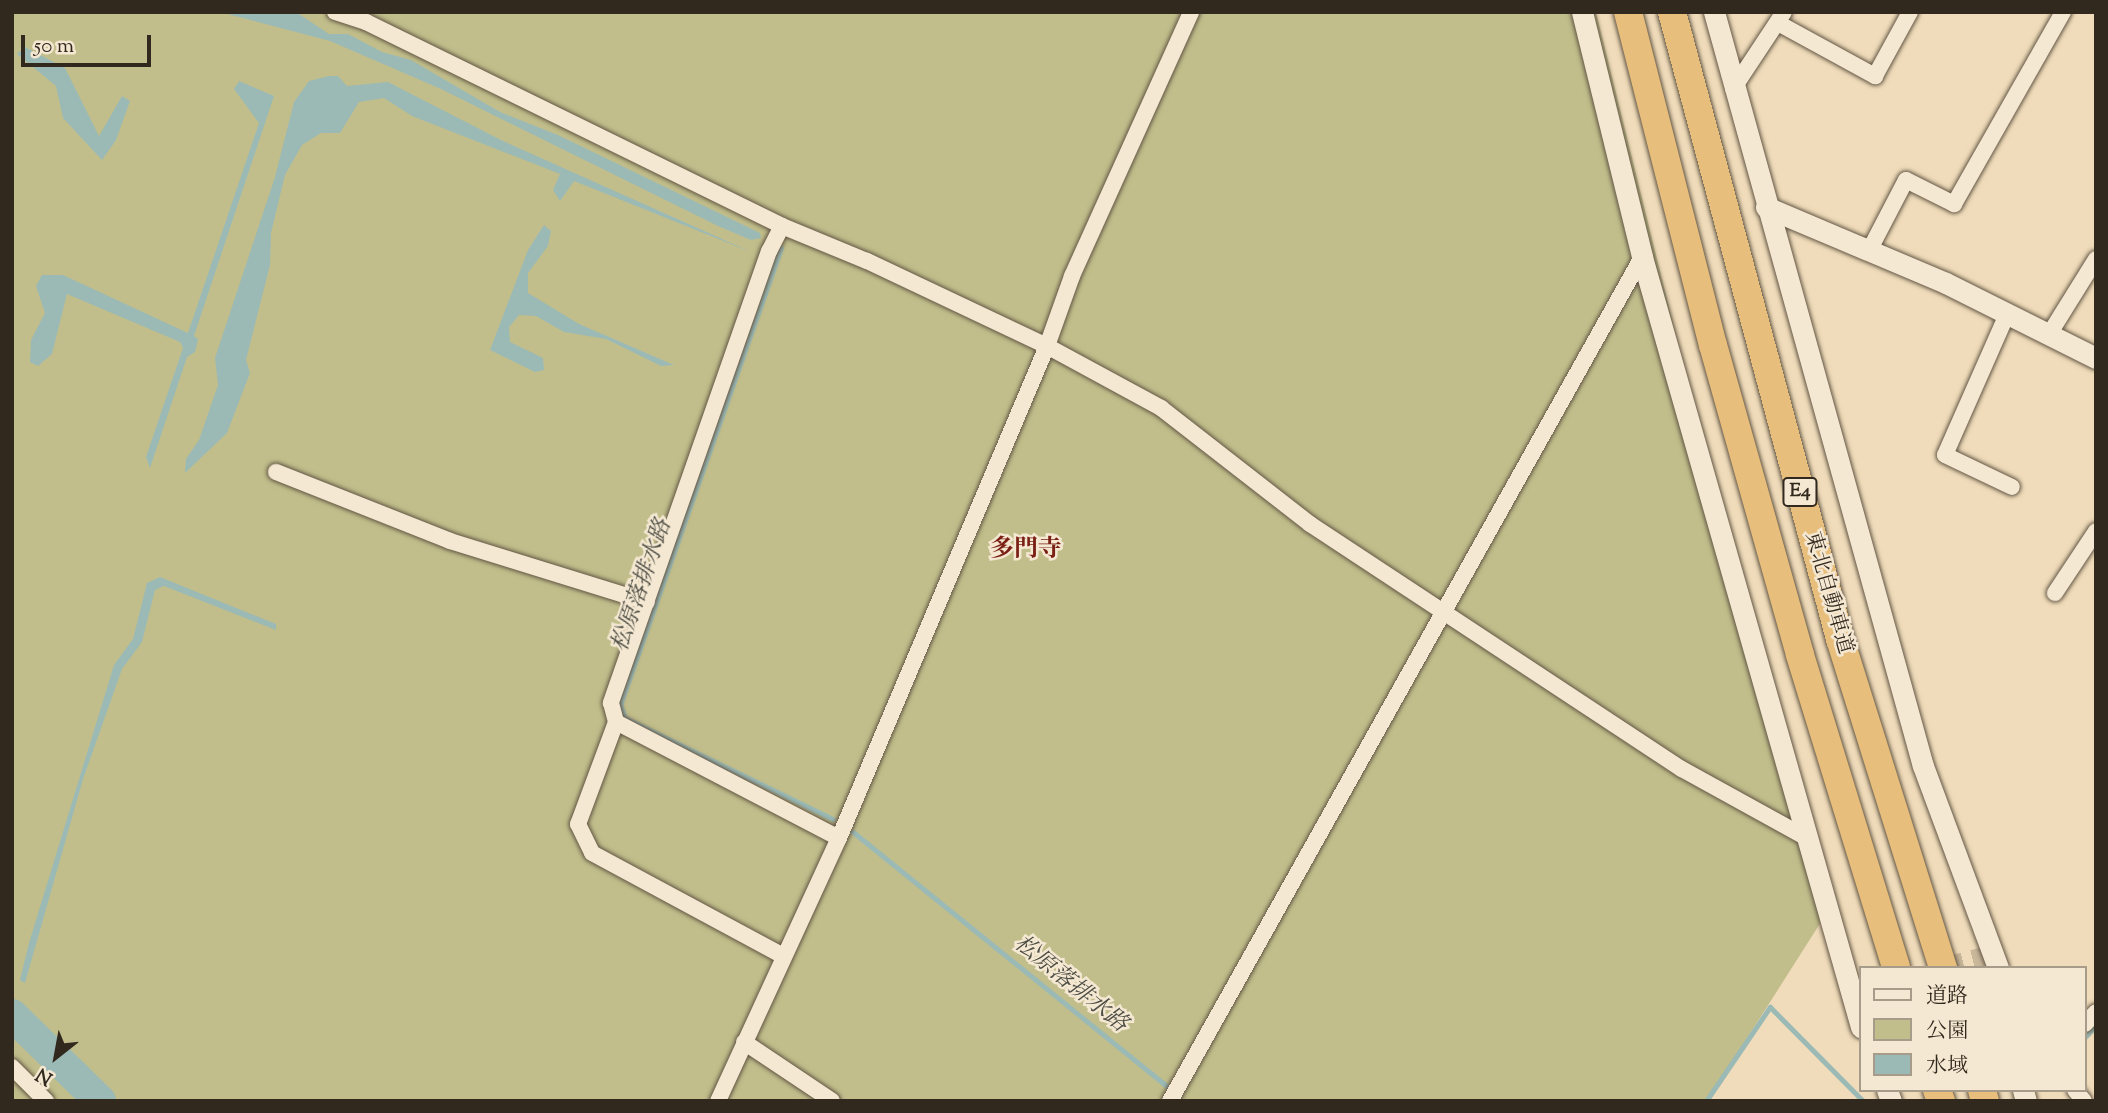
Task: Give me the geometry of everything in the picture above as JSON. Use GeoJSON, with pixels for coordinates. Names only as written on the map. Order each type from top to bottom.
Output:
{"type":"FeatureCollection","features":[{"type":"Feature","properties":{"kind":"highway","name":"東北自動車道"},"geometry":{"type":"LineString","coordinates":[[1628,12],[1788,614],[1895,966]]}},
{"type":"Feature","properties":{"kind":"highway","name":"東北自動車道"},"geometry":{"type":"LineString","coordinates":[[1672,12],[1840,639],[1942,966]]}},
{"type":"Feature","properties":{"kind":"street"},"geometry":{"type":"LineString","coordinates":[[335,12],[366,22],[782,226],[867,261],[1047,346],[1161,408],[1310,524],[1682,769],[1809,839]]}},
{"type":"Feature","properties":{"kind":"street"},"geometry":{"type":"LineString","coordinates":[[718,1101],[839,838],[1047,346],[1104,199],[1191,12]]}},
{"type":"Feature","properties":{"kind":"street"},"geometry":{"type":"LineString","coordinates":[[1582,12],[1642,257],[1855,996],[1860,1022]]}},
{"type":"Feature","properties":{"kind":"street"},"geometry":{"type":"LineString","coordinates":[[1714,12],[1733,89],[1923,766],[1992,959]]}},
{"type":"Feature","properties":{"kind":"street"},"geometry":{"type":"LineString","coordinates":[[1733,89],[1781,18],[1875,76],[1910,12]]}},
{"type":"Feature","properties":{"kind":"street"},"geometry":{"type":"LineString","coordinates":[[1869,251],[1906,180],[1954,204],[2063,12]]}},
{"type":"Feature","properties":{"kind":"street"},"geometry":{"type":"LineString","coordinates":[[1766,207],[2008,312],[2096,358]]}},
{"type":"Feature","properties":{"kind":"street"},"geometry":{"type":"LineString","coordinates":[[782,226],[769,251],[611,703],[616,722],[578,824],[592,853],[783,956]]}},
{"type":"Feature","properties":{"kind":"street"},"geometry":{"type":"LineString","coordinates":[[1170,1101],[1642,257]]}},
{"type":"Feature","properties":{"kind":"street"},"geometry":{"type":"LineString","coordinates":[[2050,333],[2096,259]]}},
{"type":"Feature","properties":{"kind":"street"},"geometry":{"type":"LineString","coordinates":[[2008,312],[1945,455],[2012,487]]}},
{"type":"Feature","properties":{"kind":"street"},"geometry":{"type":"LineString","coordinates":[[276,472],[450,541],[647,602]]}},
{"type":"Feature","properties":{"kind":"street"},"geometry":{"type":"LineString","coordinates":[[2055,593],[2096,531]]}},
{"type":"Feature","properties":{"kind":"street"},"geometry":{"type":"LineString","coordinates":[[616,722],[839,838]]}},
{"type":"Feature","properties":{"kind":"street"},"geometry":{"type":"LineString","coordinates":[[744,1042],[832,1101]]}},
{"type":"Feature","properties":{"kind":"street"},"geometry":{"type":"LineString","coordinates":[[12,1067],[47,1101]]}},
{"type":"Feature","properties":{"kind":"green space"},"geometry":{"type":"Polygon","coordinates":[[[12,12],[1596,12],[1821,922],[1707,1101],[12,1101],[12,12]]]}},
{"type":"Feature","properties":{"kind":"water"},"geometry":{"type":"Polygon","coordinates":[[[220,12],[299,14],[329,34],[348,34],[382,52],[411,60],[500,112],[558,135],[760,233],[761,238],[751,240],[718,226],[441,89],[330,41],[220,12]]]}},
{"type":"Feature","properties":{"kind":"water"},"geometry":{"type":"Polygon","coordinates":[[[25,47],[65,68],[99,136],[122,96],[130,101],[116,140],[102,160],[63,118],[56,86],[17,54],[25,47]]]}},
{"type":"Feature","properties":{"kind":"water"},"geometry":{"type":"Polygon","coordinates":[[[338,76],[347,86],[388,82],[501,140],[751,252],[574,181],[560,201],[553,190],[560,174],[412,116],[384,98],[359,102],[340,133],[321,133],[302,145],[285,175],[271,233],[270,265],[246,360],[250,373],[227,433],[185,473],[186,459],[199,440],[218,385],[215,358],[275,177],[294,102],[309,81],[338,76]]]}},
{"type":"Feature","properties":{"kind":"water"},"geometry":{"type":"Polygon","coordinates":[[[239,81],[274,96],[194,336],[198,339],[195,352],[187,357],[150,468],[146,457],[183,348],[180,342],[67,294],[52,354],[38,366],[30,362],[31,340],[45,313],[36,286],[42,275],[63,275],[188,333],[259,123],[234,89],[239,81]]]}},
{"type":"Feature","properties":{"kind":"water"},"geometry":{"type":"Polygon","coordinates":[[[544,225],[551,231],[548,246],[528,273],[528,293],[579,324],[674,365],[661,366],[606,339],[564,332],[536,316],[519,315],[509,327],[510,342],[543,358],[544,370],[535,372],[490,350],[528,250],[544,225]]]}},
{"type":"Feature","properties":{"kind":"water"},"geometry":{"type":"Polygon","coordinates":[[[160,577],[276,624],[276,630],[164,586],[155,590],[142,642],[122,669],[83,779],[25,983],[20,980],[29,943],[114,665],[133,639],[147,583],[160,577]]]}},
{"type":"Feature","properties":{"kind":"waterway","name":"松原落排水路"},"geometry":{"type":"LineString","coordinates":[[781,248],[620,704],[625,718],[833,819]]}},
{"type":"Feature","properties":{"kind":"waterway","name":"松原落排水路"},"geometry":{"type":"LineString","coordinates":[[853,832],[1167,1086]]}},
{"type":"Feature","properties":{"kind":"waterway","name":"松原落排水路"},"geometry":{"type":"LineString","coordinates":[[1706,1101],[1770,1007],[1863,1101]]}},
{"type":"Feature","properties":{"kind":"waterway"},"geometry":{"type":"LineString","coordinates":[[12,1015],[100,1101]]}},
{"type":"Feature","properties":{"kind":"waterway","name":"松原落排水路"},"geometry":{"type":"LineString","coordinates":[[2087,1035],[2096,1025]]}},
{"type":"Feature","properties":{"kind":"tunnel"},"geometry":{"type":"LineString","coordinates":[[1950,966],[1984,957]]}},
{"type":"Feature","properties":{"kind":"district","name":"多門寺"},"geometry":{"type":"Point","coordinates":[1026,551]}}]}
